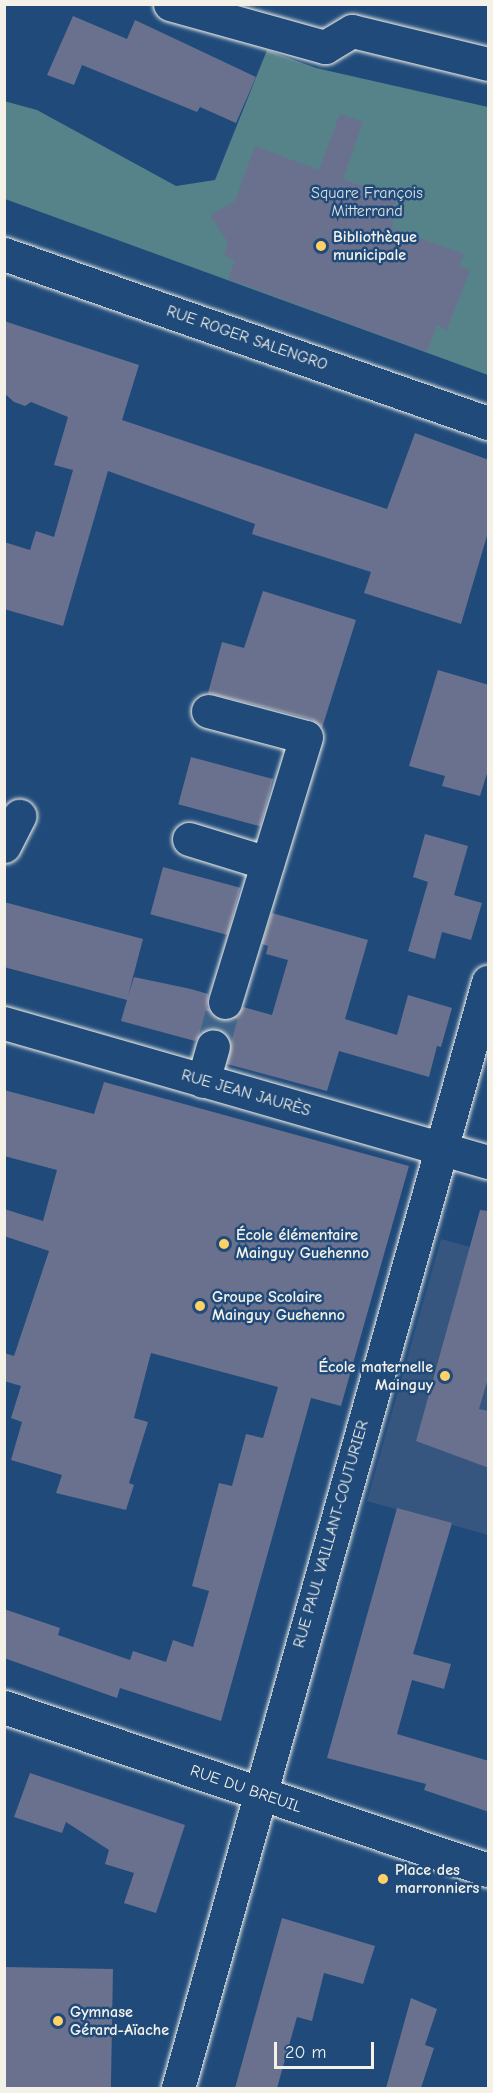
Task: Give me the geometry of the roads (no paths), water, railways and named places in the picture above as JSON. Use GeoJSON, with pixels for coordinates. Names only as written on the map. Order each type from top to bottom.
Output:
{"type":"FeatureCollection","features":[{"type":"Feature","properties":{"kind":"street"},"geometry":{"type":"LineString","coordinates":[[170,4],[279,32],[325,47],[352,31],[489,64]]}},
{"type":"Feature","properties":{"kind":"street","name":"RUE ROGER SALENGRO"},"geometry":{"type":"LineString","coordinates":[[4,254],[489,423]]}},
{"type":"Feature","properties":{"kind":"street"},"geometry":{"type":"LineString","coordinates":[[208,711],[306,737],[225,1002]]}},
{"type":"Feature","properties":{"kind":"street"},"geometry":{"type":"LineString","coordinates":[[4,846],[19,816]]}},
{"type":"Feature","properties":{"kind":"street"},"geometry":{"type":"LineString","coordinates":[[189,839],[267,863]]}},
{"type":"Feature","properties":{"kind":"street","name":"RUE PAUL VAILLANT-COUTURIER"},"geometry":{"type":"LineString","coordinates":[[178,2088],[258,1793],[489,982]]}},
{"type":"Feature","properties":{"kind":"street","name":"RUE JEAN JAURÈS"},"geometry":{"type":"LineString","coordinates":[[4,1023],[489,1162]]}},
{"type":"Feature","properties":{"kind":"street"},"geometry":{"type":"LineString","coordinates":[[202,1081],[213,1046]]}},
{"type":"Feature","properties":{"kind":"street","name":"RUE DU BREUIL"},"geometry":{"type":"LineString","coordinates":[[4,1707],[489,1870]]}},
{"type":"Feature","properties":{"kind":"tunnel"},"geometry":{"type":"LineString","coordinates":[[213,1046],[225,1002]]}},
{"type":"Feature","properties":{"kind":"place","name":"Bibliothèque municipale"},"geometry":{"type":"Point","coordinates":[321,246]}},
{"type":"Feature","properties":{"kind":"place","name":"École élémentaire Mainguy Guehenno"},"geometry":{"type":"Point","coordinates":[224,1244]}},
{"type":"Feature","properties":{"kind":"place","name":"Groupe Scolaire Mainguy Guehenno"},"geometry":{"type":"Point","coordinates":[200,1306]}},
{"type":"Feature","properties":{"kind":"place","name":"École maternelle Mainguy"},"geometry":{"type":"Point","coordinates":[445,1376]}},
{"type":"Feature","properties":{"kind":"place","name":"Place des marronniers"},"geometry":{"type":"Point","coordinates":[383,1879]}},
{"type":"Feature","properties":{"kind":"place","name":"Gymnase Gérard-Aïache"},"geometry":{"type":"Point","coordinates":[58,2021]}},
{"type":"Feature","properties":{"kind":"park label","name":"Square François Mitterrand"},"geometry":{"type":"Point","coordinates":[367,202]}}]}
